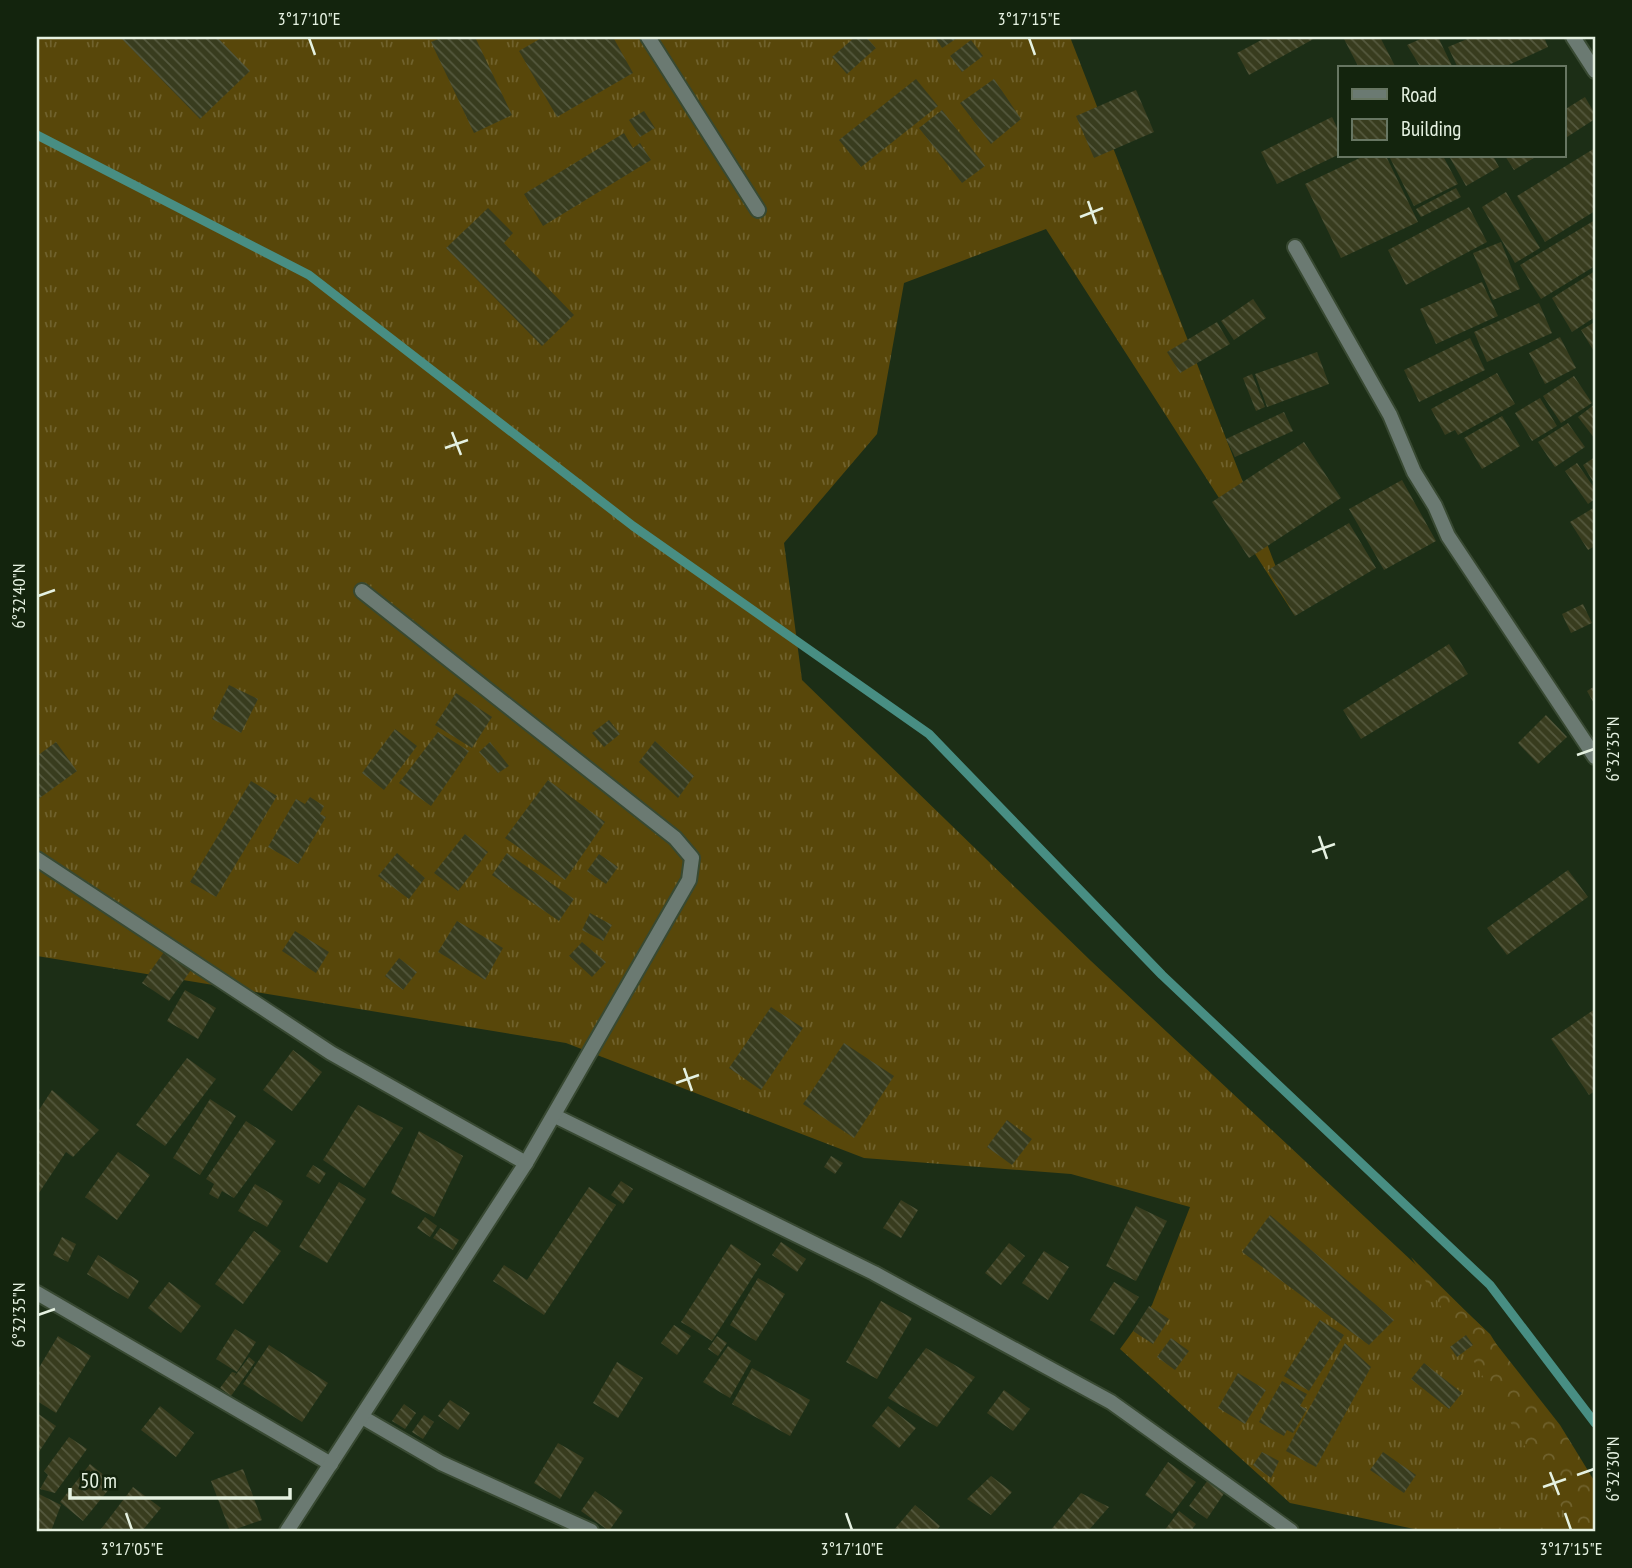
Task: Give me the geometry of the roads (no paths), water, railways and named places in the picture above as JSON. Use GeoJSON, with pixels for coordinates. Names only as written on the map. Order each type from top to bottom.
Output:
{"type":"FeatureCollection","features":[{"type":"Feature","properties":{"kind":"street"},"geometry":{"type":"LineString","coordinates":[[649,37],[758,211]]}},
{"type":"Feature","properties":{"kind":"street"},"geometry":{"type":"LineString","coordinates":[[1573,37],[1595,71]]}},
{"type":"Feature","properties":{"kind":"street"},"geometry":{"type":"LineString","coordinates":[[1295,247],[1390,415],[1414,472],[1435,506],[1448,536],[1595,757]]}},
{"type":"Feature","properties":{"kind":"street"},"geometry":{"type":"LineString","coordinates":[[288,1531],[555,1116],[689,880],[692,858],[675,838],[362,591]]}},
{"type":"Feature","properties":{"kind":"street"},"geometry":{"type":"LineString","coordinates":[[37,859],[331,1053],[526,1163]]}},
{"type":"Feature","properties":{"kind":"street"},"geometry":{"type":"LineString","coordinates":[[555,1116],[874,1273],[1111,1402],[1291,1531]]}},
{"type":"Feature","properties":{"kind":"street"},"geometry":{"type":"LineString","coordinates":[[37,1293],[331,1464]]}},
{"type":"Feature","properties":{"kind":"street"},"geometry":{"type":"LineString","coordinates":[[362,1417],[442,1463],[591,1531]]}},
{"type":"Feature","properties":{"kind":"waterway"},"geometry":{"type":"LineString","coordinates":[[37,135],[309,275],[633,526],[929,734],[1162,975],[1490,1285],[1595,1423]]}}]}
